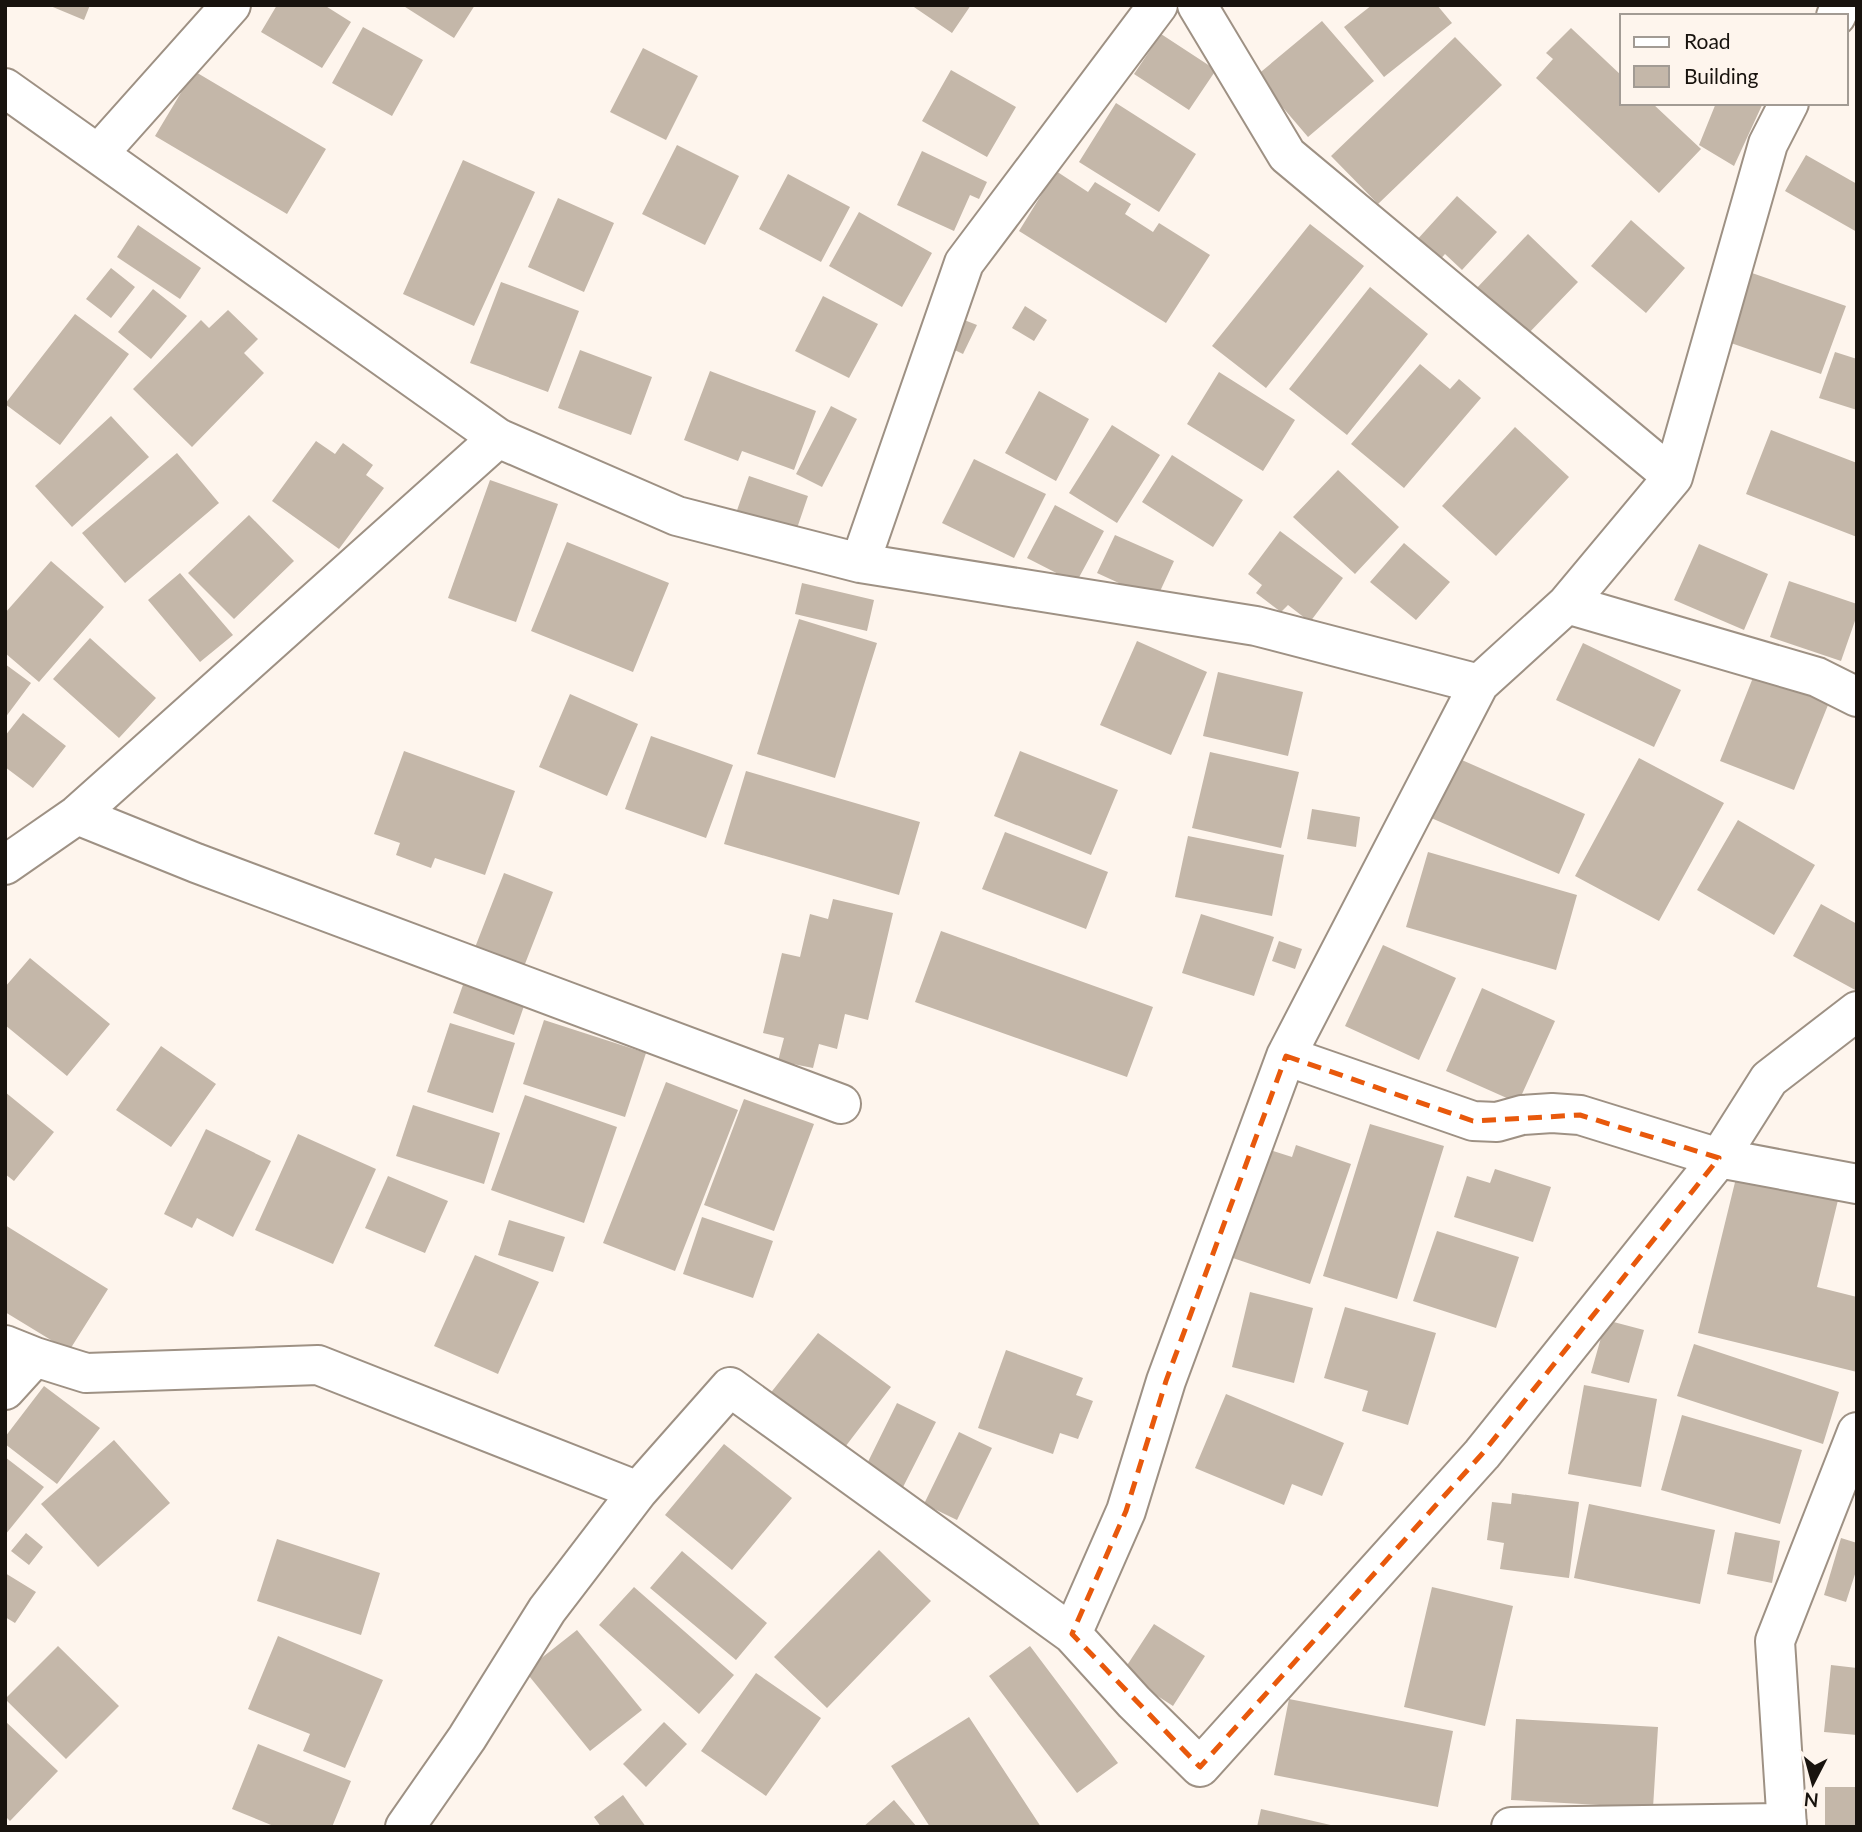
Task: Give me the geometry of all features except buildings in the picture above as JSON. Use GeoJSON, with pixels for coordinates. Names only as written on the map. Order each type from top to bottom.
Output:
{"type":"FeatureCollection","features":[{"type":"Feature","properties":{"kind":"street"},"geometry":{"type":"LineString","coordinates":[[99,153],[231,5]]}},
{"type":"Feature","properties":{"kind":"street"},"geometry":{"type":"LineString","coordinates":[[860,563],[964,264],[1158,5]]}},
{"type":"Feature","properties":{"kind":"street"},"geometry":{"type":"LineString","coordinates":[[1197,5],[1287,155],[1673,477]]}},
{"type":"Feature","properties":{"kind":"street"},"geometry":{"type":"LineString","coordinates":[[5,88],[498,438],[677,516],[860,563],[1256,626],[1479,684]]}},
{"type":"Feature","properties":{"kind":"street"},"geometry":{"type":"LineString","coordinates":[[1072,1634],[1126,1511],[1166,1381],[1286,1056],[1479,684],[1567,604],[1673,477],[1768,144],[1788,105]]}},
{"type":"Feature","properties":{"kind":"street"},"geometry":{"type":"LineString","coordinates":[[5,865],[77,815],[498,438]]}},
{"type":"Feature","properties":{"kind":"street"},"geometry":{"type":"LineString","coordinates":[[1567,604],[1817,677],[1857,697]]}},
{"type":"Feature","properties":{"kind":"street"},"geometry":{"type":"LineString","coordinates":[[77,815],[196,863],[841,1104]]}},
{"type":"Feature","properties":{"kind":"street"},"geometry":{"type":"LineString","coordinates":[[405,1827],[467,1738],[548,1610],[638,1491],[730,1387],[1072,1634],[1200,1767],[1482,1454],[1719,1158],[1769,1079],[1857,1011]]}},
{"type":"Feature","properties":{"kind":"street"},"geometry":{"type":"LineString","coordinates":[[1286,1056],[1473,1121],[1497,1122],[1532,1114],[1580,1115],[1719,1158],[1857,1184]]}},
{"type":"Feature","properties":{"kind":"street"},"geometry":{"type":"LineString","coordinates":[[5,1390],[20,1351],[86,1373],[318,1365],[638,1491]]}},
{"type":"Feature","properties":{"kind":"street"},"geometry":{"type":"LineString","coordinates":[[1511,1827],[1787,1825],[1775,1641],[1857,1432]]}},
{"type":"Feature","properties":{"kind":"highlighted area"},"geometry":{"type":"Polygon","coordinates":[[[1286,1056],[1473,1121],[1580,1115],[1719,1158],[1482,1454],[1200,1767],[1072,1634],[1126,1511],[1166,1381],[1286,1056]]]}}]}
